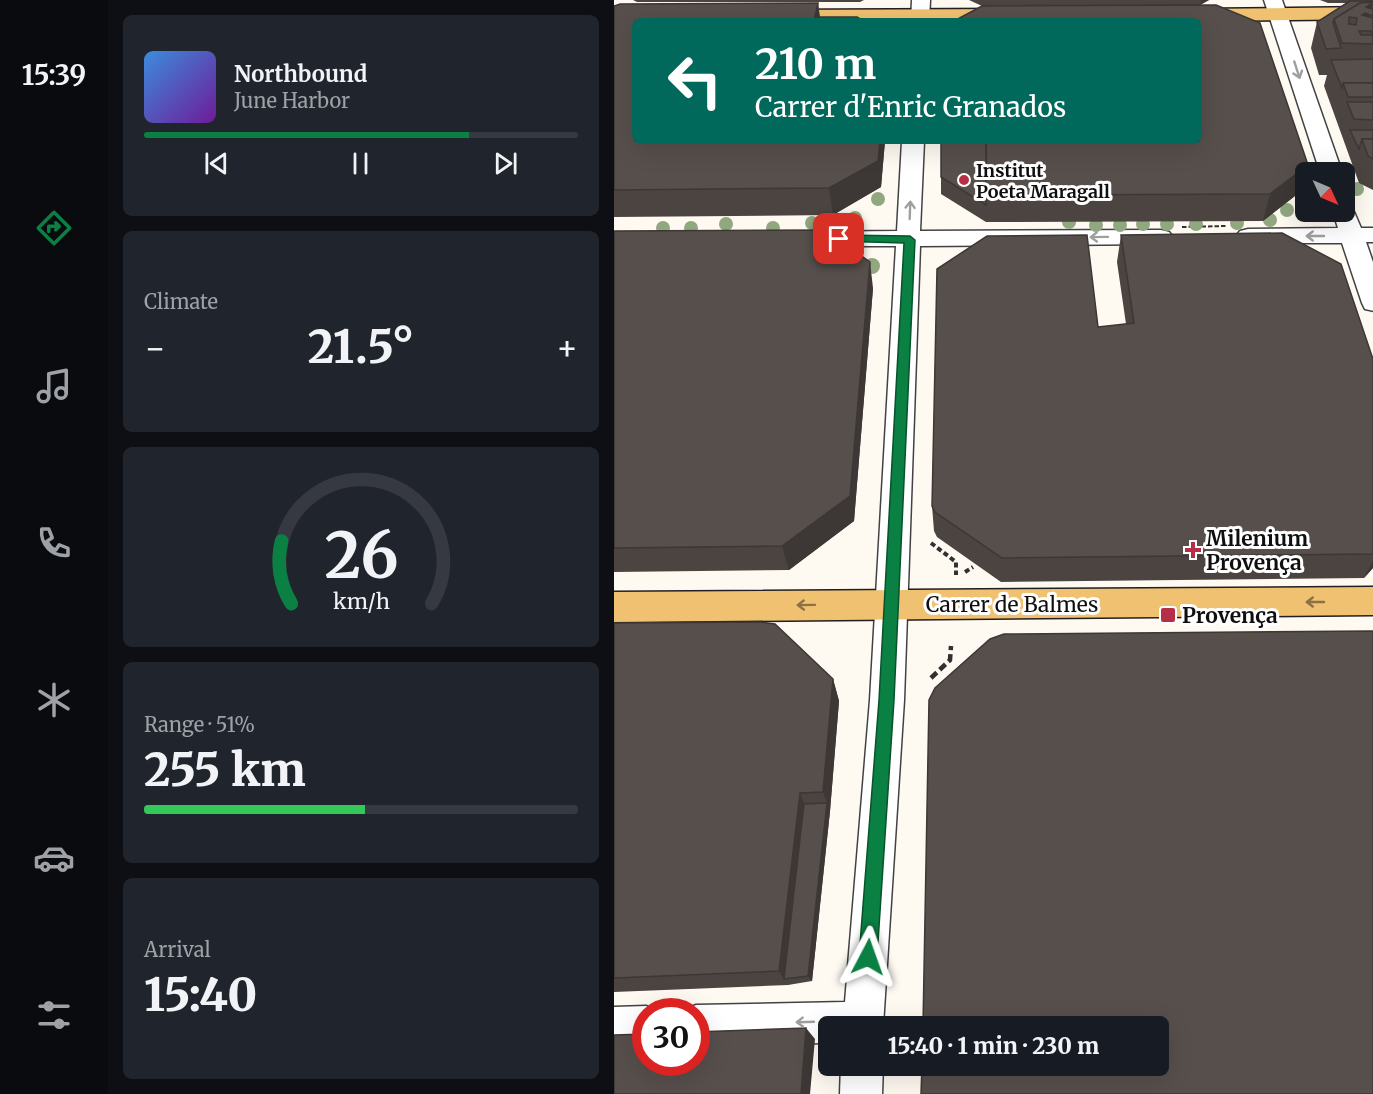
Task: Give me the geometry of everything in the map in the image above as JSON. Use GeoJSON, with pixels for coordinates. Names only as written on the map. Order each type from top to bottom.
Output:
{"type":"FeatureCollection","features":[{"type":"Feature","properties":{"kind":"main road"},"geometry":{"type":"LineString","coordinates":[[1175,15],[1276,7],[1373,13]]}},
{"type":"Feature","properties":{"kind":"main road"},"geometry":{"type":"LineString","coordinates":[[754,16],[920,12],[1033,15]]}},
{"type":"Feature","properties":{"kind":"main road","name":"Carrer de Balmes"},"geometry":{"type":"LineString","coordinates":[[614,607],[1373,601]]}},
{"type":"Feature","properties":{"kind":"street"},"geometry":{"type":"LineString","coordinates":[[1276,7],[1328,162]]}},
{"type":"Feature","properties":{"kind":"street"},"geometry":{"type":"LineString","coordinates":[[864,1016],[892,604],[913,144]]}},
{"type":"Feature","properties":{"kind":"street"},"geometry":{"type":"LineString","coordinates":[[1352,222],[1363,236],[1373,303]]}},
{"type":"Feature","properties":{"kind":"street"},"geometry":{"type":"LineString","coordinates":[[1225,236],[1363,236]]}},
{"type":"Feature","properties":{"kind":"street"},"geometry":{"type":"LineString","coordinates":[[780,239],[1178,237]]}},
{"type":"Feature","properties":{"kind":"street"},"geometry":{"type":"LineString","coordinates":[[710,1025],[818,1024]]}},
{"type":"Feature","properties":{"kind":"street"},"geometry":{"type":"LineString","coordinates":[[614,1027],[632,1026]]}},
{"type":"Feature","properties":{"kind":"street"},"geometry":{"type":"LineString","coordinates":[[861,1094],[862,1076]]}},
{"type":"Feature","properties":{"kind":"path"},"geometry":{"type":"LineString","coordinates":[[931,543],[956,562],[956,575]]}},
{"type":"Feature","properties":{"kind":"path"},"geometry":{"type":"LineString","coordinates":[[965,572],[973,567]]}},
{"type":"Feature","properties":{"kind":"path"},"geometry":{"type":"LineString","coordinates":[[931,678],[950,660],[951,646]]}},
{"type":"Feature","properties":{"kind":"building"},"geometry":{"type":"Polygon","coordinates":[[[1350,1],[1373,2],[1360,3],[1334,19],[1333,23],[1341,48],[1326,49],[1317,22],[1350,1]]]}},
{"type":"Feature","properties":{"kind":"building"},"geometry":{"type":"Polygon","coordinates":[[[1373,2],[1366,7],[1373,8],[1373,16],[1365,13],[1362,15],[1373,18],[1373,35],[1373,44],[1342,43],[1334,19],[1360,3],[1373,2]],[[1349,17],[1349,24],[1356,25],[1357,18],[1349,17]],[[1359,31],[1361,35],[1373,35],[1371,31],[1359,31]]]}},
{"type":"Feature","properties":{"kind":"building"},"geometry":{"type":"Polygon","coordinates":[[[818,3],[815,18],[632,18],[632,144],[880,144],[878,161],[829,188],[614,190],[614,6],[620,4],[818,3]]]}},
{"type":"Feature","properties":{"kind":"building"},"geometry":{"type":"Polygon","coordinates":[[[1216,5],[1260,23],[1307,162],[1295,162],[1295,175],[1270,194],[986,195],[986,144],[1202,144],[1202,18],[960,18],[982,6],[1216,5]]]}},
{"type":"Feature","properties":{"kind":"building"},"geometry":{"type":"Polygon","coordinates":[[[857,17],[859,18],[820,18],[857,17]]]}},
{"type":"Feature","properties":{"kind":"building"},"geometry":{"type":"Polygon","coordinates":[[[1373,59],[1373,83],[1343,83],[1342,88],[1331,60],[1373,59]]]}},
{"type":"Feature","properties":{"kind":"building"},"geometry":{"type":"Polygon","coordinates":[[[1343,83],[1373,83],[1373,97],[1348,97],[1343,83]]]}},
{"type":"Feature","properties":{"kind":"building"},"geometry":{"type":"Polygon","coordinates":[[[1347,102],[1373,102],[1373,120],[1354,119],[1347,102]]]}},
{"type":"Feature","properties":{"kind":"building"},"geometry":{"type":"Polygon","coordinates":[[[1350,130],[1373,130],[1373,139],[1362,139],[1359,149],[1350,130]]]}},
{"type":"Feature","properties":{"kind":"building"},"geometry":{"type":"Polygon","coordinates":[[[1362,139],[1373,139],[1373,159],[1368,156],[1362,139]]]}},
{"type":"Feature","properties":{"kind":"building","name":"Institut Poeta Maragall"},"geometry":{"type":"Polygon","coordinates":[[[941,144],[986,144],[986,205],[941,177],[941,144]]]}},
{"type":"Feature","properties":{"kind":"building"},"geometry":{"type":"Polygon","coordinates":[[[826,230],[870,262],[850,496],[782,546],[614,548],[614,231],[826,230]]]}},
{"type":"Feature","properties":{"kind":"building"},"geometry":{"type":"Polygon","coordinates":[[[1282,233],[1341,264],[1373,359],[1373,554],[1002,558],[935,512],[932,506],[937,269],[987,236],[1087,235],[1098,327],[1134,323],[1121,235],[1282,233]]]}},
{"type":"Feature","properties":{"kind":"building"},"geometry":{"type":"Polygon","coordinates":[[[760,622],[775,624],[833,679],[823,792],[800,793],[779,971],[614,978],[614,623],[760,622]]]}},
{"type":"Feature","properties":{"kind":"building"},"geometry":{"type":"Polygon","coordinates":[[[1373,631],[1373,1094],[921,1094],[922,1076],[1169,1076],[1169,1016],[923,1016],[929,700],[935,688],[990,639],[1004,634],[1373,631]]]}},
{"type":"Feature","properties":{"kind":"building"},"geometry":{"type":"Polygon","coordinates":[[[827,803],[808,976],[784,979],[804,804],[827,803]]]}},
{"type":"Feature","properties":{"kind":"building"},"geometry":{"type":"Polygon","coordinates":[[[806,1028],[801,1094],[614,1094],[614,1035],[632,1034],[632,1076],[710,1076],[710,1031],[806,1028]]]}},
{"type":"Feature","properties":{"kind":"place","name":"Institut Poeta Maragall"},"geometry":{"type":"Point","coordinates":[964,180]}},
{"type":"Feature","properties":{"kind":"place","name":"Milenium Provença"},"geometry":{"type":"Point","coordinates":[1193,550]}},
{"type":"Feature","properties":{"kind":"place","name":"Provença"},"geometry":{"type":"Point","coordinates":[1168,615]}},
{"type":"Feature","properties":{"kind":"route"},"geometry":{"type":"LineString","coordinates":[[839,239],[910,240],[887,700],[868,957]]}}]}
